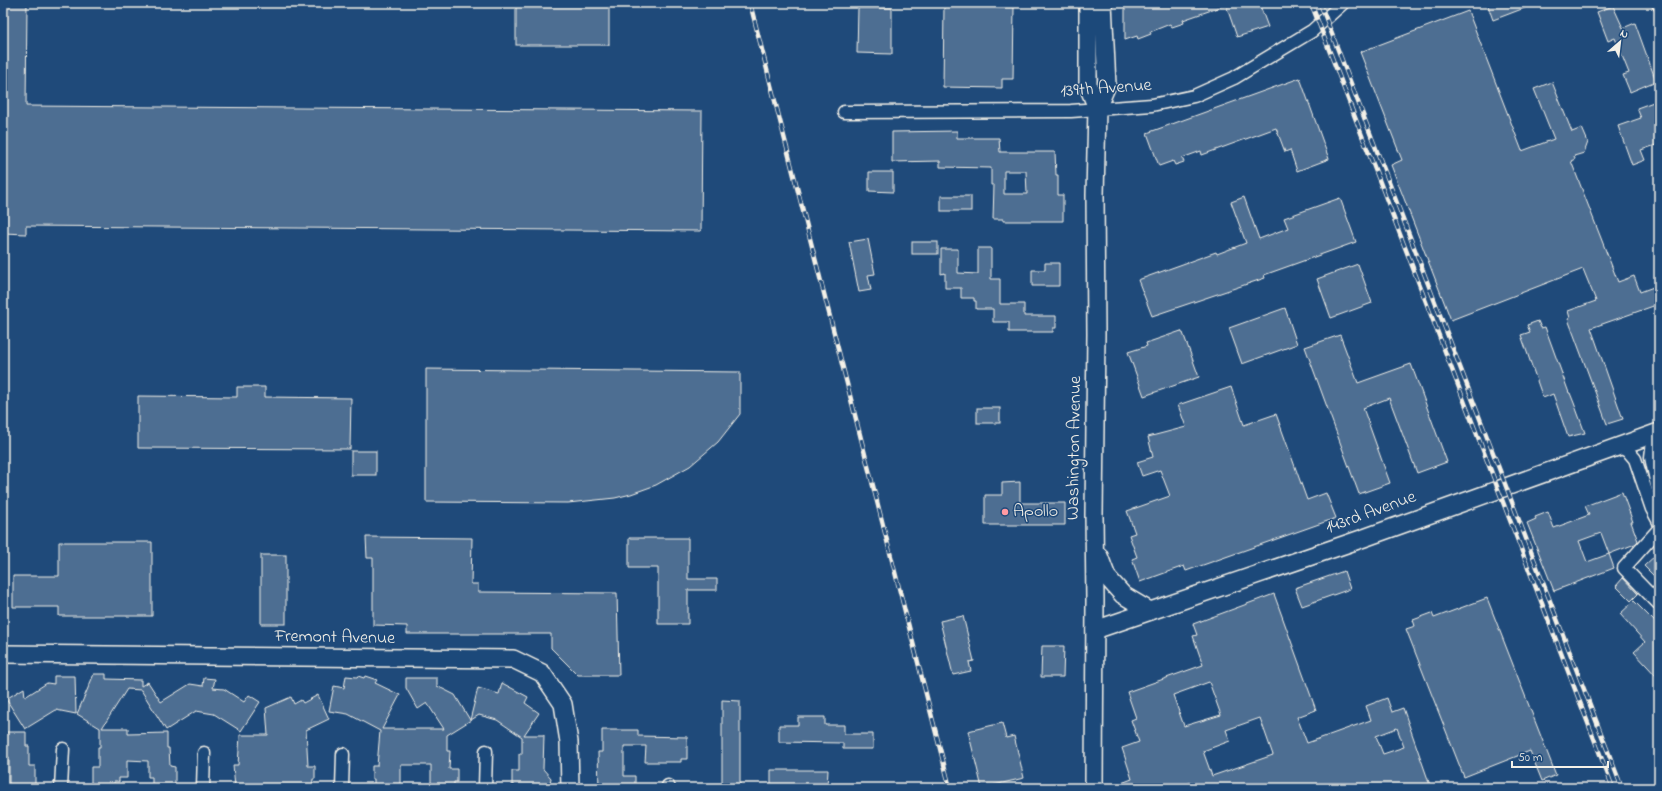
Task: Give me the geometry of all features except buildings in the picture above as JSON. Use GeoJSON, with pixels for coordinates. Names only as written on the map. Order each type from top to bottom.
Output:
{"type":"FeatureCollection","features":[{"type":"Feature","properties":{"kind":"street","name":"Washington Avenue"},"geometry":{"type":"LineString","coordinates":[[1088,3],[1088,86],[1097,108]]}},
{"type":"Feature","properties":{"kind":"street","name":"Washington Avenue"},"geometry":{"type":"LineString","coordinates":[[1094,788],[1096,334],[1095,195],[1097,108],[1107,85],[1103,3]]}},
{"type":"Feature","properties":{"kind":"street","name":"139th Avenue"},"geometry":{"type":"LineString","coordinates":[[844,112],[1071,111],[1152,105],[1194,96],[1234,78],[1312,31],[1343,3]]}},
{"type":"Feature","properties":{"kind":"street"},"geometry":{"type":"LineString","coordinates":[[1656,433],[1651,457],[1659,495]]}},
{"type":"Feature","properties":{"kind":"street","name":"143rd Avenue"},"geometry":{"type":"LineString","coordinates":[[1095,630],[1364,538],[1656,433]]}},
{"type":"Feature","properties":{"kind":"street"},"geometry":{"type":"LineString","coordinates":[[1619,446],[1629,452],[1635,459],[1652,509],[1659,522]]}},
{"type":"Feature","properties":{"kind":"street"},"geometry":{"type":"LineString","coordinates":[[1659,529],[1624,568],[1659,604]]}},
{"type":"Feature","properties":{"kind":"street"},"geometry":{"type":"LineString","coordinates":[[1094,542],[1106,577],[1123,595],[1150,611]]}},
{"type":"Feature","properties":{"kind":"street","name":"Fremont Avenue"},"geometry":{"type":"LineString","coordinates":[[3,654],[513,659],[542,673],[563,704],[569,742],[570,788]]}},
{"type":"Feature","properties":{"kind":"street"},"geometry":{"type":"LineString","coordinates":[[62,788],[63,749]]}},
{"type":"Feature","properties":{"kind":"street"},"geometry":{"type":"LineString","coordinates":[[485,788],[486,751]]}},
{"type":"Feature","properties":{"kind":"street"},"geometry":{"type":"LineString","coordinates":[[203,788],[204,753]]}},
{"type":"Feature","properties":{"kind":"street"},"geometry":{"type":"LineString","coordinates":[[342,788],[343,754]]}},
{"type":"Feature","properties":{"kind":"railway"},"geometry":{"type":"LineString","coordinates":[[750,3],[950,788]]}},
{"type":"Feature","properties":{"kind":"railway"},"geometry":{"type":"LineString","coordinates":[[1311,3],[1613,788]]}},
{"type":"Feature","properties":{"kind":"railway"},"geometry":{"type":"LineString","coordinates":[[1320,3],[1622,788]]}},
{"type":"Feature","properties":{"kind":"place","name":"Apollo"},"geometry":{"type":"Point","coordinates":[1005,512]}}]}
